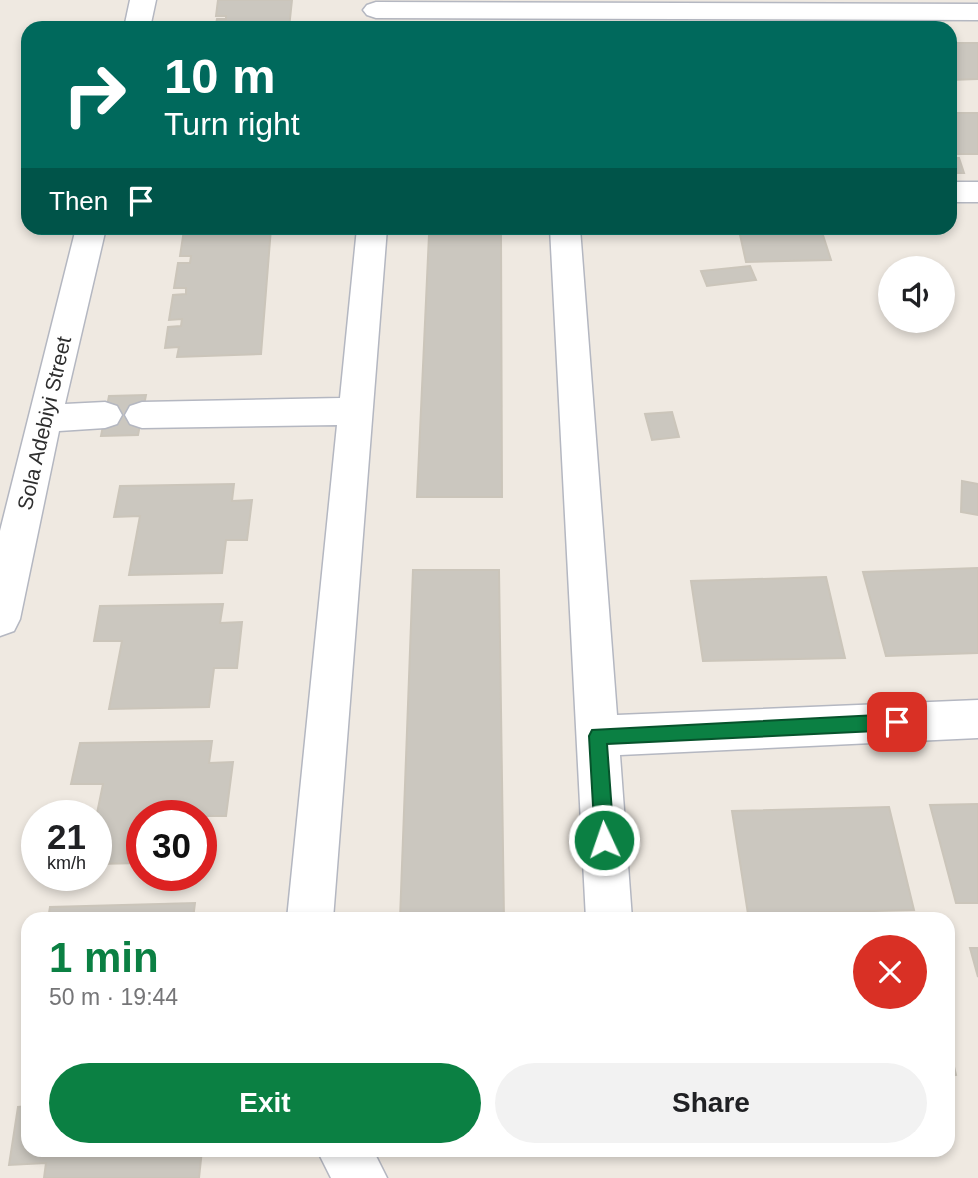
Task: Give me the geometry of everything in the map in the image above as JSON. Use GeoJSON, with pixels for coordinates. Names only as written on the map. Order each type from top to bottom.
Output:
{"type":"FeatureCollection","features":[{"type":"Feature","properties":{"kind":"street"},"geometry":{"type":"LineString","coordinates":[[138,21],[143,0]]}},
{"type":"Feature","properties":{"kind":"street"},"geometry":{"type":"LineString","coordinates":[[376,13],[978,12]]}},
{"type":"Feature","properties":{"kind":"street"},"geometry":{"type":"LineString","coordinates":[[957,192],[978,192]]}},
{"type":"Feature","properties":{"kind":"street","name":"Sola Adebiyi Street"},"geometry":{"type":"LineString","coordinates":[[0,619],[89,235]]}},
{"type":"Feature","properties":{"kind":"street"},"geometry":{"type":"LineString","coordinates":[[311,912],[371,235]]}},
{"type":"Feature","properties":{"kind":"street"},"geometry":{"type":"LineString","coordinates":[[565,235],[609,912]]}},
{"type":"Feature","properties":{"kind":"street"},"geometry":{"type":"LineString","coordinates":[[142,415],[356,411]]}},
{"type":"Feature","properties":{"kind":"street"},"geometry":{"type":"LineString","coordinates":[[45,418],[105,415]]}},
{"type":"Feature","properties":{"kind":"street"},"geometry":{"type":"LineString","coordinates":[[598,736],[978,719]]}},
{"type":"Feature","properties":{"kind":"street"},"geometry":{"type":"LineString","coordinates":[[348,1157],[361,1178]]}},
{"type":"Feature","properties":{"kind":"building"},"geometry":{"type":"Polygon","coordinates":[[[218,0],[292,0],[290,21],[217,21],[226,19],[226,16],[216,16],[218,0]]]}},
{"type":"Feature","properties":{"kind":"building"},"geometry":{"type":"Polygon","coordinates":[[[957,43],[978,43],[978,79],[957,80],[957,43]]]}},
{"type":"Feature","properties":{"kind":"building"},"geometry":{"type":"Polygon","coordinates":[[[957,113],[978,113],[978,154],[957,154],[957,113]]]}},
{"type":"Feature","properties":{"kind":"building"},"geometry":{"type":"Polygon","coordinates":[[[957,158],[959,158],[964,173],[957,173],[957,158]]]}},
{"type":"Feature","properties":{"kind":"building"},"geometry":{"type":"Polygon","coordinates":[[[183,235],[270,235],[261,354],[177,357],[179,347],[165,348],[168,327],[181,326],[182,319],[169,320],[173,295],[186,294],[186,288],[174,288],[178,263],[190,263],[191,256],[180,256],[183,235]]]}},
{"type":"Feature","properties":{"kind":"building"},"geometry":{"type":"Polygon","coordinates":[[[429,235],[501,235],[502,497],[417,497],[429,235]]]}},
{"type":"Feature","properties":{"kind":"building"},"geometry":{"type":"Polygon","coordinates":[[[740,235],[823,235],[831,260],[746,262],[740,235]]]}},
{"type":"Feature","properties":{"kind":"building"},"geometry":{"type":"Polygon","coordinates":[[[750,266],[756,280],[707,286],[701,271],[750,266]]]}},
{"type":"Feature","properties":{"kind":"building"},"geometry":{"type":"Polygon","coordinates":[[[146,395],[138,435],[101,436],[109,396],[146,395]]]}},
{"type":"Feature","properties":{"kind":"building"},"geometry":{"type":"Polygon","coordinates":[[[672,412],[679,437],[652,440],[645,414],[672,412]]]}},
{"type":"Feature","properties":{"kind":"building"},"geometry":{"type":"Polygon","coordinates":[[[962,481],[978,484],[978,515],[961,512],[962,481]]]}},
{"type":"Feature","properties":{"kind":"building"},"geometry":{"type":"Polygon","coordinates":[[[234,484],[232,501],[252,500],[247,540],[226,540],[222,573],[129,575],[140,516],[114,517],[120,486],[234,484]]]}},
{"type":"Feature","properties":{"kind":"building"},"geometry":{"type":"Polygon","coordinates":[[[978,568],[978,653],[886,656],[863,572],[978,568]]]}},
{"type":"Feature","properties":{"kind":"building"},"geometry":{"type":"Polygon","coordinates":[[[413,570],[499,570],[504,912],[400,912],[413,570]]]}},
{"type":"Feature","properties":{"kind":"building"},"geometry":{"type":"Polygon","coordinates":[[[826,577],[845,658],[703,661],[691,581],[826,577]]]}},
{"type":"Feature","properties":{"kind":"building"},"geometry":{"type":"Polygon","coordinates":[[[223,604],[220,623],[242,622],[237,668],[214,668],[209,707],[109,709],[122,641],[94,641],[100,606],[223,604]]]}},
{"type":"Feature","properties":{"kind":"building"},"geometry":{"type":"Polygon","coordinates":[[[212,741],[209,763],[233,762],[226,816],[217,816],[217,800],[126,800],[126,863],[112,864],[112,800],[100,800],[103,784],[71,784],[80,743],[212,741]]]}},
{"type":"Feature","properties":{"kind":"building"},"geometry":{"type":"Polygon","coordinates":[[[978,804],[978,903],[956,903],[930,805],[978,804]]]}},
{"type":"Feature","properties":{"kind":"building"},"geometry":{"type":"Polygon","coordinates":[[[889,807],[914,910],[748,912],[732,811],[889,807]]]}},
{"type":"Feature","properties":{"kind":"building"},"geometry":{"type":"Polygon","coordinates":[[[195,903],[194,912],[49,912],[50,907],[195,903]]]}},
{"type":"Feature","properties":{"kind":"building"},"geometry":{"type":"Polygon","coordinates":[[[970,948],[978,948],[978,977],[970,948]]]}},
{"type":"Feature","properties":{"kind":"building"},"geometry":{"type":"Polygon","coordinates":[[[18,1107],[21,1107],[21,1157],[201,1157],[199,1178],[44,1178],[46,1163],[9,1165],[18,1107]]]}},
{"type":"Feature","properties":{"kind":"route"},"geometry":{"type":"LineString","coordinates":[[604,840],[598,736],[897,722]]}}]}
